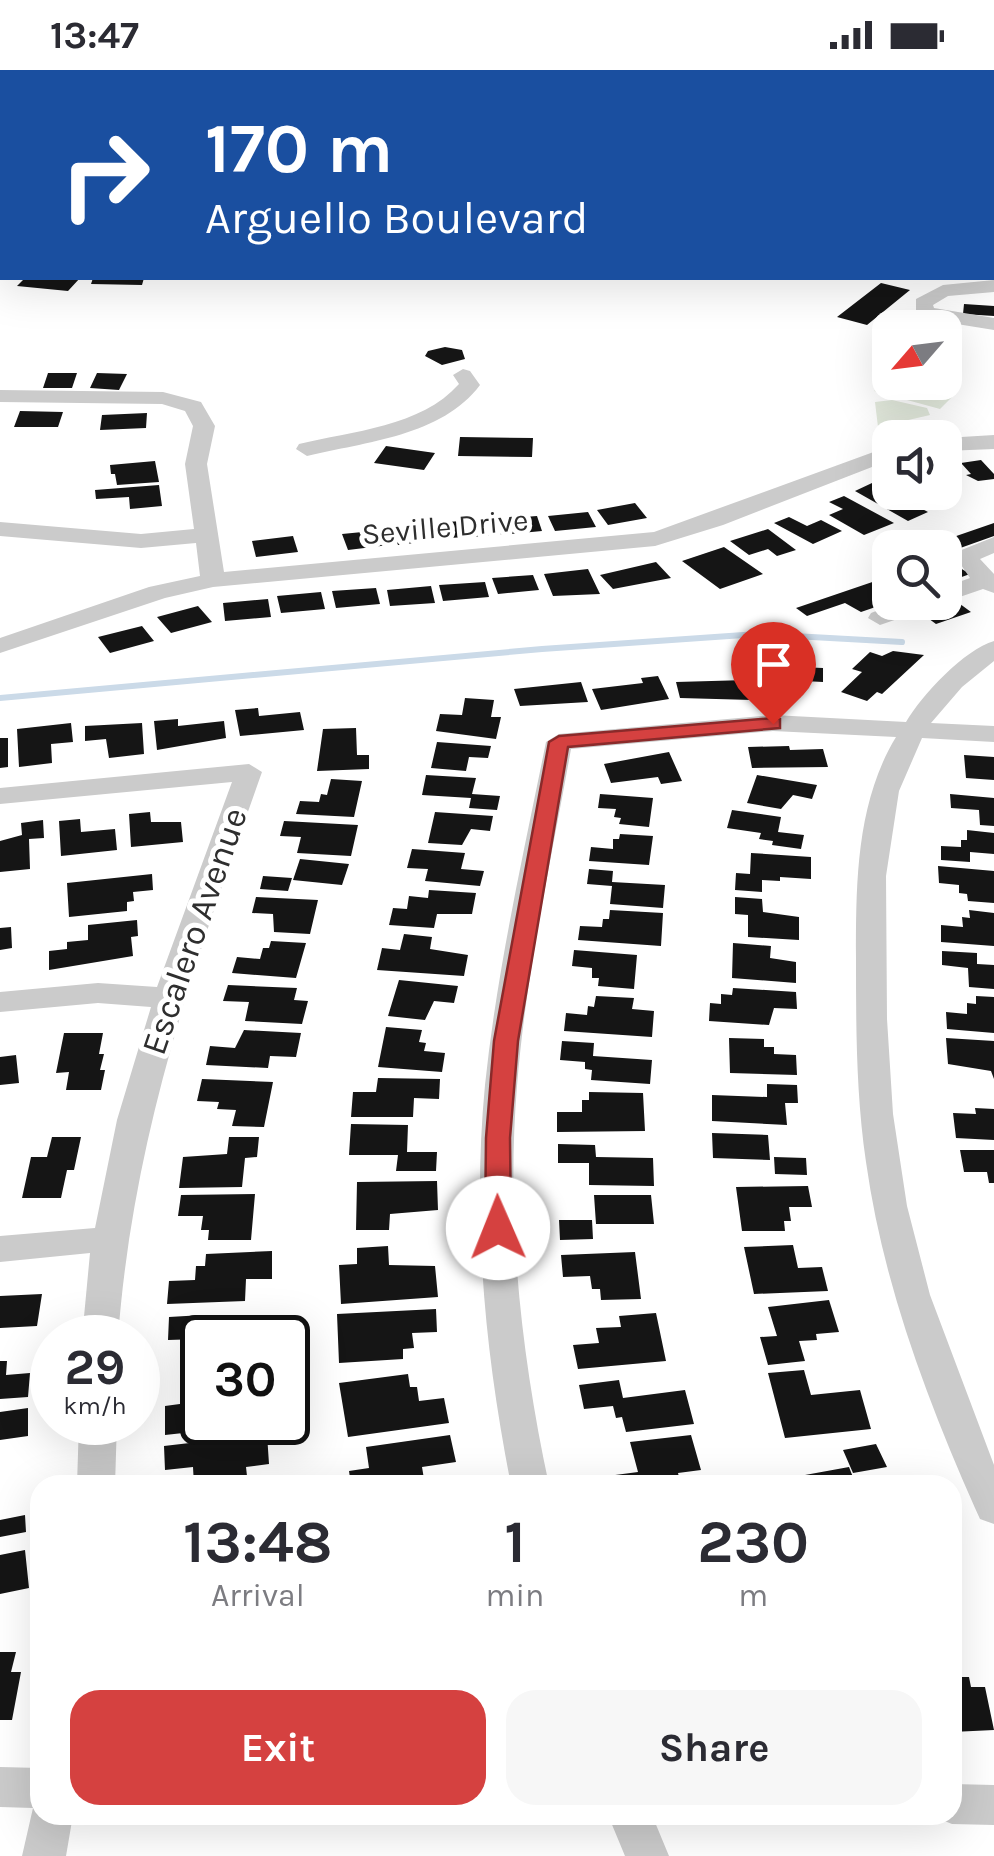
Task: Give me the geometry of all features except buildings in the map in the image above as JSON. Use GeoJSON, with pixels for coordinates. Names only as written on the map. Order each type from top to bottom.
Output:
{"type":"FeatureCollection","features":[{"type":"Feature","properties":{"kind":"street"},"geometry":{"type":"LineString","coordinates":[[994,286],[943,290],[923,303],[926,313],[994,324]]}},
{"type":"Feature","properties":{"kind":"street"},"geometry":{"type":"LineString","coordinates":[[307,449],[426,417],[463,397],[470,385],[463,374]]}},
{"type":"Feature","properties":{"kind":"street"},"geometry":{"type":"LineString","coordinates":[[0,396],[163,398],[193,408],[204,426],[196,464],[212,580]]}},
{"type":"Feature","properties":{"kind":"street"},"geometry":{"type":"LineString","coordinates":[[962,443],[994,442]]}},
{"type":"Feature","properties":{"kind":"street","name":"Seville Drive"},"geometry":{"type":"LineString","coordinates":[[0,646],[158,592],[212,580],[655,539],[720,520],[872,459]]}},
{"type":"Feature","properties":{"kind":"street"},"geometry":{"type":"LineString","coordinates":[[0,529],[141,542],[206,535]]}},
{"type":"Feature","properties":{"kind":"street"},"geometry":{"type":"LineString","coordinates":[[990,583],[970,568],[967,556],[994,544]]}},
{"type":"Feature","properties":{"kind":"street"},"geometry":{"type":"LineString","coordinates":[[962,590],[990,583]]}},
{"type":"Feature","properties":{"kind":"street"},"geometry":{"type":"LineString","coordinates":[[994,649],[960,676],[914,728],[886,784],[872,846],[872,1057],[883,1165],[911,1287],[952,1409],[994,1508]]}},
{"type":"Feature","properties":{"kind":"street"},"geometry":{"type":"LineString","coordinates":[[528,1475],[504,1326],[498,1138],[512,996],[559,742],[773,724],[994,734]]}},
{"type":"Feature","properties":{"kind":"street","name":"Escalero Avenue"},"geometry":{"type":"LineString","coordinates":[[0,796],[249,772],[168,998],[135,1109],[109,1239],[102,1315]]}},
{"type":"Feature","properties":{"kind":"street"},"geometry":{"type":"LineString","coordinates":[[0,1002],[98,993],[168,998]]}},
{"type":"Feature","properties":{"kind":"street"},"geometry":{"type":"LineString","coordinates":[[0,1249],[109,1239]]}},
{"type":"Feature","properties":{"kind":"street"},"geometry":{"type":"LineString","coordinates":[[96,1475],[97,1445]]}},
{"type":"Feature","properties":{"kind":"street"},"geometry":{"type":"LineString","coordinates":[[0,1788],[30,1788]]}},
{"type":"Feature","properties":{"kind":"street"},"geometry":{"type":"LineString","coordinates":[[962,1804],[994,1805]]}},
{"type":"Feature","properties":{"kind":"street"},"geometry":{"type":"LineString","coordinates":[[44,1856],[49,1825]]}},
{"type":"Feature","properties":{"kind":"street"},"geometry":{"type":"LineString","coordinates":[[634,1825],[647,1856]]}},
{"type":"Feature","properties":{"kind":"shaded area"},"geometry":{"type":"Polygon","coordinates":[[[892,400],[927,408],[930,415],[877,420],[875,402],[892,400]]]}},
{"type":"Feature","properties":{"kind":"shaded area"},"geometry":{"type":"Polygon","coordinates":[[[907,400],[949,400],[940,409],[907,400]]]}},
{"type":"Feature","properties":{"kind":"waterway"},"geometry":{"type":"LineString","coordinates":[[0,698],[542,649],[758,634],[902,642]]}},
{"type":"Feature","properties":{"kind":"route"},"geometry":{"type":"LineString","coordinates":[[498,1228],[498,1138],[506,1041],[559,742],[773,724]]}}]}
